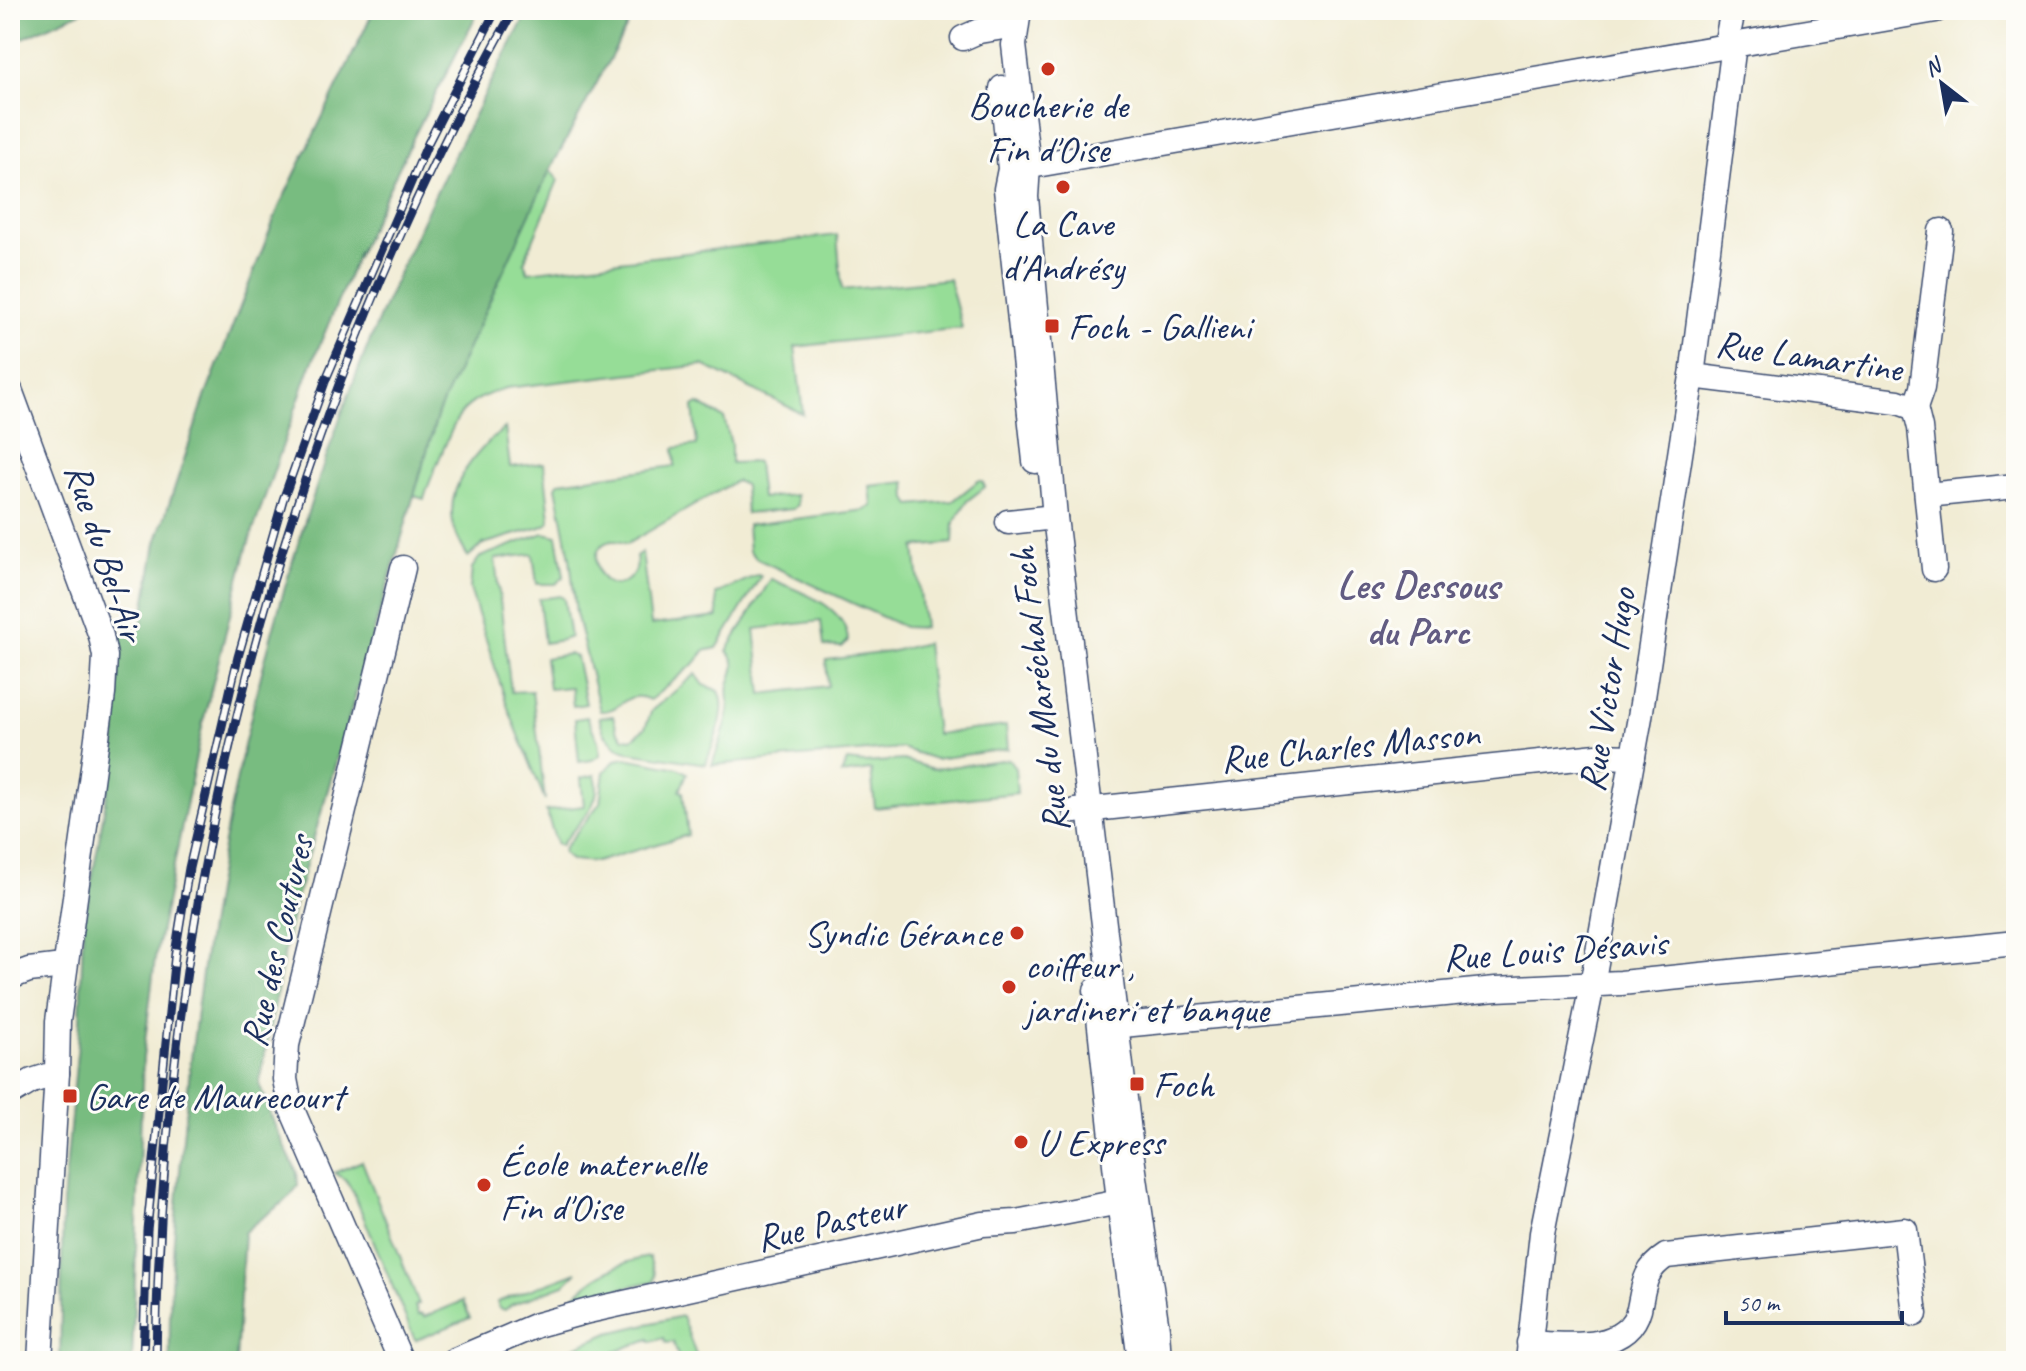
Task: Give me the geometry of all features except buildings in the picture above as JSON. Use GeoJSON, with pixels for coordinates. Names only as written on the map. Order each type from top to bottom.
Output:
{"type":"FeatureCollection","features":[{"type":"Feature","properties":{"kind":"street","name":"Rue du Maréchal Foch"},"geometry":{"type":"LineString","coordinates":[[1019,10],[1014,45],[1019,168],[1006,189],[1128,1200],[1140,1361]]}},
{"type":"Feature","properties":{"kind":"street","name":"Rue Victor Hugo"},"geometry":{"type":"LineString","coordinates":[[1733,10],[1692,376],[1633,757],[1592,985],[1542,1233],[1528,1352],[1599,1342],[1622,1335],[1636,1319],[1646,1275],[1666,1256],[1905,1230],[1915,1314]]}},
{"type":"Feature","properties":{"kind":"street"},"geometry":{"type":"LineString","coordinates":[[1019,168],[1936,10]]}},
{"type":"Feature","properties":{"kind":"street","name":"Rue du Maréchal Foch"},"geometry":{"type":"LineString","coordinates":[[999,19],[1019,168]]}},
{"type":"Feature","properties":{"kind":"street"},"geometry":{"type":"LineString","coordinates":[[963,38],[999,19]]}},
{"type":"Feature","properties":{"kind":"street","name":"Rue Lamartine"},"geometry":{"type":"LineString","coordinates":[[1934,569],[1920,428],[1915,408],[1922,388],[1941,231]]}},
{"type":"Feature","properties":{"kind":"street","name":"Rue Lamartine"},"geometry":{"type":"LineString","coordinates":[[1692,376],[1898,402],[1915,408]]}},
{"type":"Feature","properties":{"kind":"street","name":"Rue du Bel-Air"},"geometry":{"type":"LineString","coordinates":[[10,390],[95,616],[105,656],[103,694],[63,966],[40,1361]]}},
{"type":"Feature","properties":{"kind":"street"},"geometry":{"type":"LineString","coordinates":[[1927,495],[2016,486]]}},
{"type":"Feature","properties":{"kind":"street"},"geometry":{"type":"LineString","coordinates":[[1008,522],[1048,518]]}},
{"type":"Feature","properties":{"kind":"street","name":"Rue des Coutures"},"geometry":{"type":"LineString","coordinates":[[401,1361],[290,1105],[285,1079],[287,1045],[403,568]]}},
{"type":"Feature","properties":{"kind":"street","name":"Rue Charles Masson"},"geometry":{"type":"LineString","coordinates":[[1082,810],[1597,756],[1633,757]]}},
{"type":"Feature","properties":{"kind":"street","name":"Rue Louis Désavis"},"geometry":{"type":"LineString","coordinates":[[1108,1027],[1496,989],[1592,985],[2016,943]]}},
{"type":"Feature","properties":{"kind":"street"},"geometry":{"type":"LineString","coordinates":[[10,977],[29,970],[63,966]]}},
{"type":"Feature","properties":{"kind":"street"},"geometry":{"type":"LineString","coordinates":[[10,1094],[32,1081],[57,1073]]}},
{"type":"Feature","properties":{"kind":"street","name":"Rue du Maréchal Foch"},"geometry":{"type":"LineString","coordinates":[[1128,1200],[1157,1329],[1159,1361]]}},
{"type":"Feature","properties":{"kind":"street","name":"Rue Pasteur"},"geometry":{"type":"LineString","coordinates":[[453,1361],[537,1325],[588,1311],[983,1224],[1016,1222],[1128,1200]]}},
{"type":"Feature","properties":{"kind":"green space"},"geometry":{"type":"Polygon","coordinates":[[[10,10],[85,10],[10,44],[10,10]]]}},
{"type":"Feature","properties":{"kind":"green space"},"geometry":{"type":"Polygon","coordinates":[[[374,10],[479,10],[357,256],[309,370],[247,548],[203,722],[155,959],[143,1058],[132,1361],[60,1361],[63,1203],[80,1021],[83,928],[115,750],[121,635],[141,628],[156,543],[205,397],[279,207],[374,10]]]}},
{"type":"Feature","properties":{"kind":"green space"},"geometry":{"type":"Polygon","coordinates":[[[529,10],[636,10],[550,170],[438,413],[293,909],[259,1084],[297,1172],[298,1186],[286,1200],[244,1233],[236,1361],[170,1361],[170,1302],[184,1127],[206,946],[221,856],[261,677],[311,501],[361,363],[428,210],[529,10]]]}},
{"type":"Feature","properties":{"kind":"green space"},"geometry":{"type":"Polygon","coordinates":[[[550,170],[558,180],[524,262],[528,272],[837,235],[842,290],[949,279],[962,328],[795,347],[803,414],[703,365],[506,388],[478,399],[462,413],[451,431],[424,499],[414,496],[438,413],[509,251],[550,170]]]}},
{"type":"Feature","properties":{"kind":"green space"},"geometry":{"type":"Polygon","coordinates":[[[698,404],[724,418],[731,444],[731,463],[757,462],[761,498],[796,495],[797,505],[793,509],[746,514],[744,485],[736,481],[627,544],[612,541],[602,545],[597,554],[600,575],[607,582],[617,584],[634,574],[636,556],[642,552],[651,625],[718,617],[716,594],[757,575],[761,576],[717,648],[704,651],[696,662],[650,700],[635,697],[607,711],[600,711],[576,613],[570,558],[556,487],[559,482],[675,466],[674,448],[697,445],[693,407],[698,404]]]}},
{"type":"Feature","properties":{"kind":"green space"},"geometry":{"type":"Polygon","coordinates":[[[505,428],[510,467],[544,463],[549,523],[483,544],[468,557],[454,527],[454,495],[474,457],[505,428]]]}},
{"type":"Feature","properties":{"kind":"green space"},"geometry":{"type":"Polygon","coordinates":[[[982,481],[985,487],[967,501],[954,523],[953,543],[915,547],[924,628],[904,627],[757,559],[749,551],[747,525],[865,510],[872,506],[870,486],[906,482],[907,499],[911,505],[953,501],[982,481]]]}},
{"type":"Feature","properties":{"kind":"green space"},"geometry":{"type":"Polygon","coordinates":[[[544,533],[557,536],[564,576],[556,584],[537,584],[533,554],[495,559],[511,692],[532,691],[545,800],[508,708],[470,589],[472,568],[480,557],[544,533]]]}},
{"type":"Feature","properties":{"kind":"green space"},"geometry":{"type":"Polygon","coordinates":[[[771,579],[830,609],[845,628],[848,641],[842,647],[824,646],[821,621],[755,629],[762,694],[828,686],[826,660],[889,652],[926,643],[936,734],[1006,726],[1008,749],[935,759],[901,748],[712,765],[729,710],[728,688],[734,672],[734,664],[727,651],[771,579]]]}},
{"type":"Feature","properties":{"kind":"green space"},"geometry":{"type":"Polygon","coordinates":[[[560,596],[564,599],[570,637],[544,643],[539,599],[560,596]]]}},
{"type":"Feature","properties":{"kind":"green space"},"geometry":{"type":"Polygon","coordinates":[[[569,654],[576,657],[586,704],[573,706],[571,687],[549,689],[545,658],[569,654]]]}},
{"type":"Feature","properties":{"kind":"green space"},"geometry":{"type":"Polygon","coordinates":[[[696,674],[704,685],[719,691],[722,699],[721,718],[706,764],[629,752],[617,747],[604,733],[599,717],[613,716],[617,730],[624,738],[632,739],[645,728],[652,710],[696,674]]]}},
{"type":"Feature","properties":{"kind":"green space"},"geometry":{"type":"Polygon","coordinates":[[[587,717],[598,741],[600,755],[579,762],[575,719],[587,717]]]}},
{"type":"Feature","properties":{"kind":"green space"},"geometry":{"type":"Polygon","coordinates":[[[626,758],[678,768],[687,773],[680,791],[683,792],[688,835],[596,862],[571,860],[563,853],[564,848],[600,803],[604,772],[616,760],[626,758]]]}},
{"type":"Feature","properties":{"kind":"green space"},"geometry":{"type":"Polygon","coordinates":[[[1009,759],[1015,768],[1017,793],[875,808],[871,770],[841,774],[847,761],[903,760],[934,769],[1009,759]]]}},
{"type":"Feature","properties":{"kind":"green space"},"geometry":{"type":"Polygon","coordinates":[[[595,775],[597,786],[593,805],[561,845],[557,845],[546,811],[584,806],[581,778],[595,775]]]}},
{"type":"Feature","properties":{"kind":"green space"},"geometry":{"type":"Polygon","coordinates":[[[362,1161],[419,1304],[415,1306],[418,1315],[424,1317],[463,1301],[470,1318],[416,1340],[414,1338],[354,1194],[346,1180],[334,1173],[362,1161]]]}},
{"type":"Feature","properties":{"kind":"green space"},"geometry":{"type":"Polygon","coordinates":[[[649,1257],[654,1281],[571,1299],[607,1272],[649,1257]]]}},
{"type":"Feature","properties":{"kind":"green space"},"geometry":{"type":"Polygon","coordinates":[[[577,1272],[564,1285],[505,1310],[499,1308],[497,1302],[577,1272]]]}},
{"type":"Feature","properties":{"kind":"green space"},"geometry":{"type":"Polygon","coordinates":[[[682,1316],[698,1361],[680,1361],[673,1342],[666,1343],[664,1338],[651,1342],[649,1339],[595,1361],[541,1361],[609,1333],[682,1316]]]}},
{"type":"Feature","properties":{"kind":"railway"},"geometry":{"type":"LineString","coordinates":[[143,1361],[147,1230],[175,954],[189,868],[238,657],[283,500],[326,379],[428,143],[496,10]]}},
{"type":"Feature","properties":{"kind":"railway"},"geometry":{"type":"LineString","coordinates":[[156,1361],[163,1185],[182,1010],[211,835],[250,663],[301,494],[361,328],[432,166],[514,10]]}},
{"type":"Feature","properties":{"kind":"place","name":"Boucherie de Fin d'Oise"},"geometry":{"type":"Point","coordinates":[1048,69]}},
{"type":"Feature","properties":{"kind":"place","name":"La Cave d'Andrésy"},"geometry":{"type":"Point","coordinates":[1063,187]}},
{"type":"Feature","properties":{"kind":"place","name":"Foch - Gallieni"},"geometry":{"type":"Point","coordinates":[1052,326]}},
{"type":"Feature","properties":{"kind":"place","name":"Syndic Gérance"},"geometry":{"type":"Point","coordinates":[1017,933]}},
{"type":"Feature","properties":{"kind":"place","name":"coiffeur , jardineri et banque"},"geometry":{"type":"Point","coordinates":[1009,987]}},
{"type":"Feature","properties":{"kind":"place","name":"Foch"},"geometry":{"type":"Point","coordinates":[1137,1084]}},
{"type":"Feature","properties":{"kind":"place","name":"Gare de Maurecourt"},"geometry":{"type":"Point","coordinates":[70,1096]}},
{"type":"Feature","properties":{"kind":"place","name":"U Express"},"geometry":{"type":"Point","coordinates":[1021,1142]}},
{"type":"Feature","properties":{"kind":"place","name":"École maternelle Fin d'Oise"},"geometry":{"type":"Point","coordinates":[484,1185]}},
{"type":"Feature","properties":{"kind":"district","name":"Les Dessous du Parc"},"geometry":{"type":"Point","coordinates":[1418,608]}}]}
